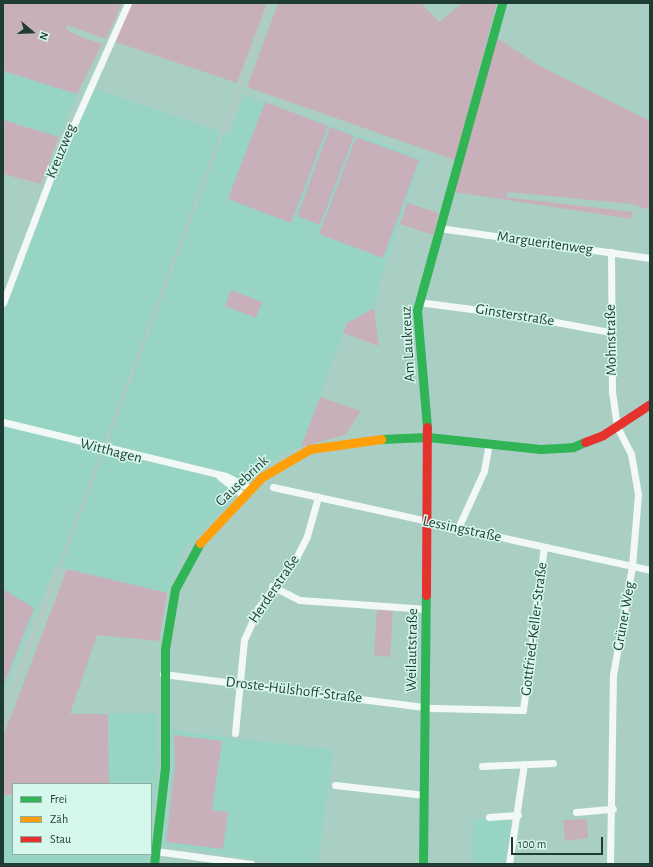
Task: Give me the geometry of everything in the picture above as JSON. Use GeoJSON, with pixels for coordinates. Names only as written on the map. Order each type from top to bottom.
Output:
{"type":"FeatureCollection","features":[{"type":"Feature","properties":{"kind":"street","name":"Kreuzweg"},"geometry":{"type":"LineString","coordinates":[[3,303],[6,284],[68,134],[128,3]]}},
{"type":"Feature","properties":{"kind":"street","name":"Am Laukreuz"},"geometry":{"type":"LineString","coordinates":[[428,437],[418,302],[502,3]]}},
{"type":"Feature","properties":{"kind":"street","name":"Margueritenweg"},"geometry":{"type":"LineString","coordinates":[[440,228],[650,258]]}},
{"type":"Feature","properties":{"kind":"street","name":"Mohnstraße"},"geometry":{"type":"LineString","coordinates":[[611,252],[610,332],[612,392],[617,427]]}},
{"type":"Feature","properties":{"kind":"street","name":"Ginsterstraße"},"geometry":{"type":"LineString","coordinates":[[418,302],[518,315],[610,332]]}},
{"type":"Feature","properties":{"kind":"street","name":"Gausebrink"},"geometry":{"type":"LineString","coordinates":[[154,864],[164,768],[163,674],[170,610],[183,568],[200,542],[251,488],[283,462],[319,447],[367,439],[428,437],[567,448],[590,441],[617,427],[650,404]]}},
{"type":"Feature","properties":{"kind":"street","name":"Witthagen"},"geometry":{"type":"LineString","coordinates":[[3,422],[220,477],[238,480],[251,488]]}},
{"type":"Feature","properties":{"kind":"street","name":"Grüner Weg"},"geometry":{"type":"LineString","coordinates":[[610,864],[613,809],[614,676],[632,566],[638,494],[632,460],[617,427]]}},
{"type":"Feature","properties":{"kind":"street","name":"Weilautstraße"},"geometry":{"type":"LineString","coordinates":[[423,864],[428,437]]}},
{"type":"Feature","properties":{"kind":"street"},"geometry":{"type":"LineString","coordinates":[[458,528],[484,471],[489,443]]}},
{"type":"Feature","properties":{"kind":"street","name":"Witthagen"},"geometry":{"type":"LineString","coordinates":[[220,477],[244,496]]}},
{"type":"Feature","properties":{"kind":"street","name":"Lessingstraße"},"geometry":{"type":"LineString","coordinates":[[273,487],[650,570]]}},
{"type":"Feature","properties":{"kind":"street","name":"Herderstraße"},"geometry":{"type":"LineString","coordinates":[[236,733],[244,640],[258,608],[307,536],[318,498]]}},
{"type":"Feature","properties":{"kind":"street","name":"Gottfried-Keller-Straße"},"geometry":{"type":"LineString","coordinates":[[425,707],[523,710],[544,547]]}},
{"type":"Feature","properties":{"kind":"street"},"geometry":{"type":"LineString","coordinates":[[272,586],[300,600],[427,609]]}},
{"type":"Feature","properties":{"kind":"street","name":"Droste-Hülshoff-Straße"},"geometry":{"type":"LineString","coordinates":[[163,674],[425,707]]}},
{"type":"Feature","properties":{"kind":"street"},"geometry":{"type":"LineString","coordinates":[[482,766],[553,763]]}},
{"type":"Feature","properties":{"kind":"street"},"geometry":{"type":"LineString","coordinates":[[509,864],[518,815],[524,764]]}},
{"type":"Feature","properties":{"kind":"street"},"geometry":{"type":"LineString","coordinates":[[335,785],[424,795]]}},
{"type":"Feature","properties":{"kind":"street"},"geometry":{"type":"LineString","coordinates":[[576,812],[613,809]]}},
{"type":"Feature","properties":{"kind":"street"},"geometry":{"type":"LineString","coordinates":[[489,817],[518,815]]}},
{"type":"Feature","properties":{"kind":"street"},"geometry":{"type":"LineString","coordinates":[[156,851],[233,863],[251,864]]}},
{"type":"Feature","properties":{"kind":"shaded area"},"geometry":{"type":"Polygon","coordinates":[[[3,3],[122,3],[106,39],[67,25],[66,29],[76,35],[102,44],[77,94],[3,71],[3,3]]]}},
{"type":"Feature","properties":{"kind":"shaded area"},"geometry":{"type":"Polygon","coordinates":[[[132,3],[267,3],[237,83],[112,41],[132,3]]]}},
{"type":"Feature","properties":{"kind":"shaded area"},"geometry":{"type":"Polygon","coordinates":[[[278,3],[421,3],[439,22],[462,3],[497,3],[455,160],[247,87],[278,3]]]}},
{"type":"Feature","properties":{"kind":"shaded area"},"geometry":{"type":"Polygon","coordinates":[[[497,38],[540,66],[650,121],[650,210],[632,204],[508,192],[506,197],[633,212],[632,219],[453,192],[497,38]]]}},
{"type":"Feature","properties":{"kind":"shaded area"},"geometry":{"type":"Polygon","coordinates":[[[3,71],[77,94],[59,137],[3,120],[3,71]]]}},
{"type":"Feature","properties":{"kind":"shaded area"},"geometry":{"type":"Polygon","coordinates":[[[90,87],[229,135],[244,95],[422,158],[386,260],[374,308],[347,323],[301,447],[286,451],[251,480],[185,549],[167,593],[55,566],[3,693],[3,316],[90,87]]]}},
{"type":"Feature","properties":{"kind":"shaded area"},"geometry":{"type":"Polygon","coordinates":[[[265,102],[328,126],[291,223],[228,199],[265,102]]]}},
{"type":"Feature","properties":{"kind":"shaded area"},"geometry":{"type":"Polygon","coordinates":[[[3,120],[59,137],[41,184],[3,174],[3,120]]]}},
{"type":"Feature","properties":{"kind":"shaded area"},"geometry":{"type":"Polygon","coordinates":[[[330,127],[354,136],[320,225],[297,216],[330,127]]]}},
{"type":"Feature","properties":{"kind":"shaded area"},"geometry":{"type":"Polygon","coordinates":[[[356,137],[419,160],[383,258],[319,234],[356,137]]]}},
{"type":"Feature","properties":{"kind":"shaded area"},"geometry":{"type":"Polygon","coordinates":[[[407,203],[439,213],[433,235],[400,224],[407,203]]]}},
{"type":"Feature","properties":{"kind":"shaded area"},"geometry":{"type":"Polygon","coordinates":[[[231,290],[262,302],[256,318],[225,306],[231,290]]]}},
{"type":"Feature","properties":{"kind":"shaded area"},"geometry":{"type":"Polygon","coordinates":[[[374,308],[379,346],[343,333],[347,323],[374,308]]]}},
{"type":"Feature","properties":{"kind":"shaded area"},"geometry":{"type":"Polygon","coordinates":[[[320,397],[361,411],[345,435],[301,447],[320,397]]]}},
{"type":"Feature","properties":{"kind":"shaded area"},"geometry":{"type":"Polygon","coordinates":[[[67,569],[167,593],[159,641],[97,635],[70,714],[108,714],[109,783],[12,783],[12,795],[3,795],[3,737],[67,569]]]}},
{"type":"Feature","properties":{"kind":"shaded area"},"geometry":{"type":"Polygon","coordinates":[[[3,589],[34,608],[3,687],[3,589]]]}},
{"type":"Feature","properties":{"kind":"shaded area"},"geometry":{"type":"Polygon","coordinates":[[[377,610],[393,611],[390,657],[374,655],[377,610]]]}},
{"type":"Feature","properties":{"kind":"shaded area"},"geometry":{"type":"Polygon","coordinates":[[[157,713],[158,768],[154,805],[152,805],[152,783],[109,783],[108,714],[157,713]]]}},
{"type":"Feature","properties":{"kind":"shaded area"},"geometry":{"type":"Polygon","coordinates":[[[171,730],[333,750],[318,864],[284,864],[163,845],[172,768],[171,730]]]}},
{"type":"Feature","properties":{"kind":"shaded area"},"geometry":{"type":"Polygon","coordinates":[[[174,735],[222,741],[212,810],[228,812],[223,849],[166,842],[175,765],[174,735]]]}},
{"type":"Feature","properties":{"kind":"shaded area"},"geometry":{"type":"Polygon","coordinates":[[[3,796],[12,797],[12,855],[148,855],[147,864],[3,864],[3,796]]]}},
{"type":"Feature","properties":{"kind":"shaded area"},"geometry":{"type":"Polygon","coordinates":[[[511,817],[505,864],[473,864],[474,819],[511,817]]]}},
{"type":"Feature","properties":{"kind":"shaded area"},"geometry":{"type":"Polygon","coordinates":[[[587,819],[588,838],[565,841],[563,820],[587,819]]]}},
{"type":"Feature","properties":{"kind":"railway"},"geometry":{"type":"LineString","coordinates":[[3,717],[271,3]]}},
{"type":"Feature","properties":{"kind":"railway"},"geometry":{"type":"LineString","coordinates":[[3,729],[10,713]]}},
{"type":"Feature","properties":{"kind":"traffic: fast"},"geometry":{"type":"LineString","coordinates":[[427,427],[417,310],[502,3]]}},
{"type":"Feature","properties":{"kind":"traffic: fast"},"geometry":{"type":"LineString","coordinates":[[381,439],[428,437],[540,449],[573,447],[585,442]]}},
{"type":"Feature","properties":{"kind":"traffic: fast"},"geometry":{"type":"LineString","coordinates":[[154,864],[165,768],[165,649],[175,589],[200,543]]}},
{"type":"Feature","properties":{"kind":"traffic: fast"},"geometry":{"type":"LineString","coordinates":[[423,864],[426,595]]}},
{"type":"Feature","properties":{"kind":"traffic: slow"},"geometry":{"type":"LineString","coordinates":[[200,543],[262,477],[310,449],[381,439]]}},
{"type":"Feature","properties":{"kind":"traffic: jam"},"geometry":{"type":"LineString","coordinates":[[585,442],[603,435],[650,404]]}},
{"type":"Feature","properties":{"kind":"traffic: jam"},"geometry":{"type":"LineString","coordinates":[[426,595],[427,427]]}}]}
